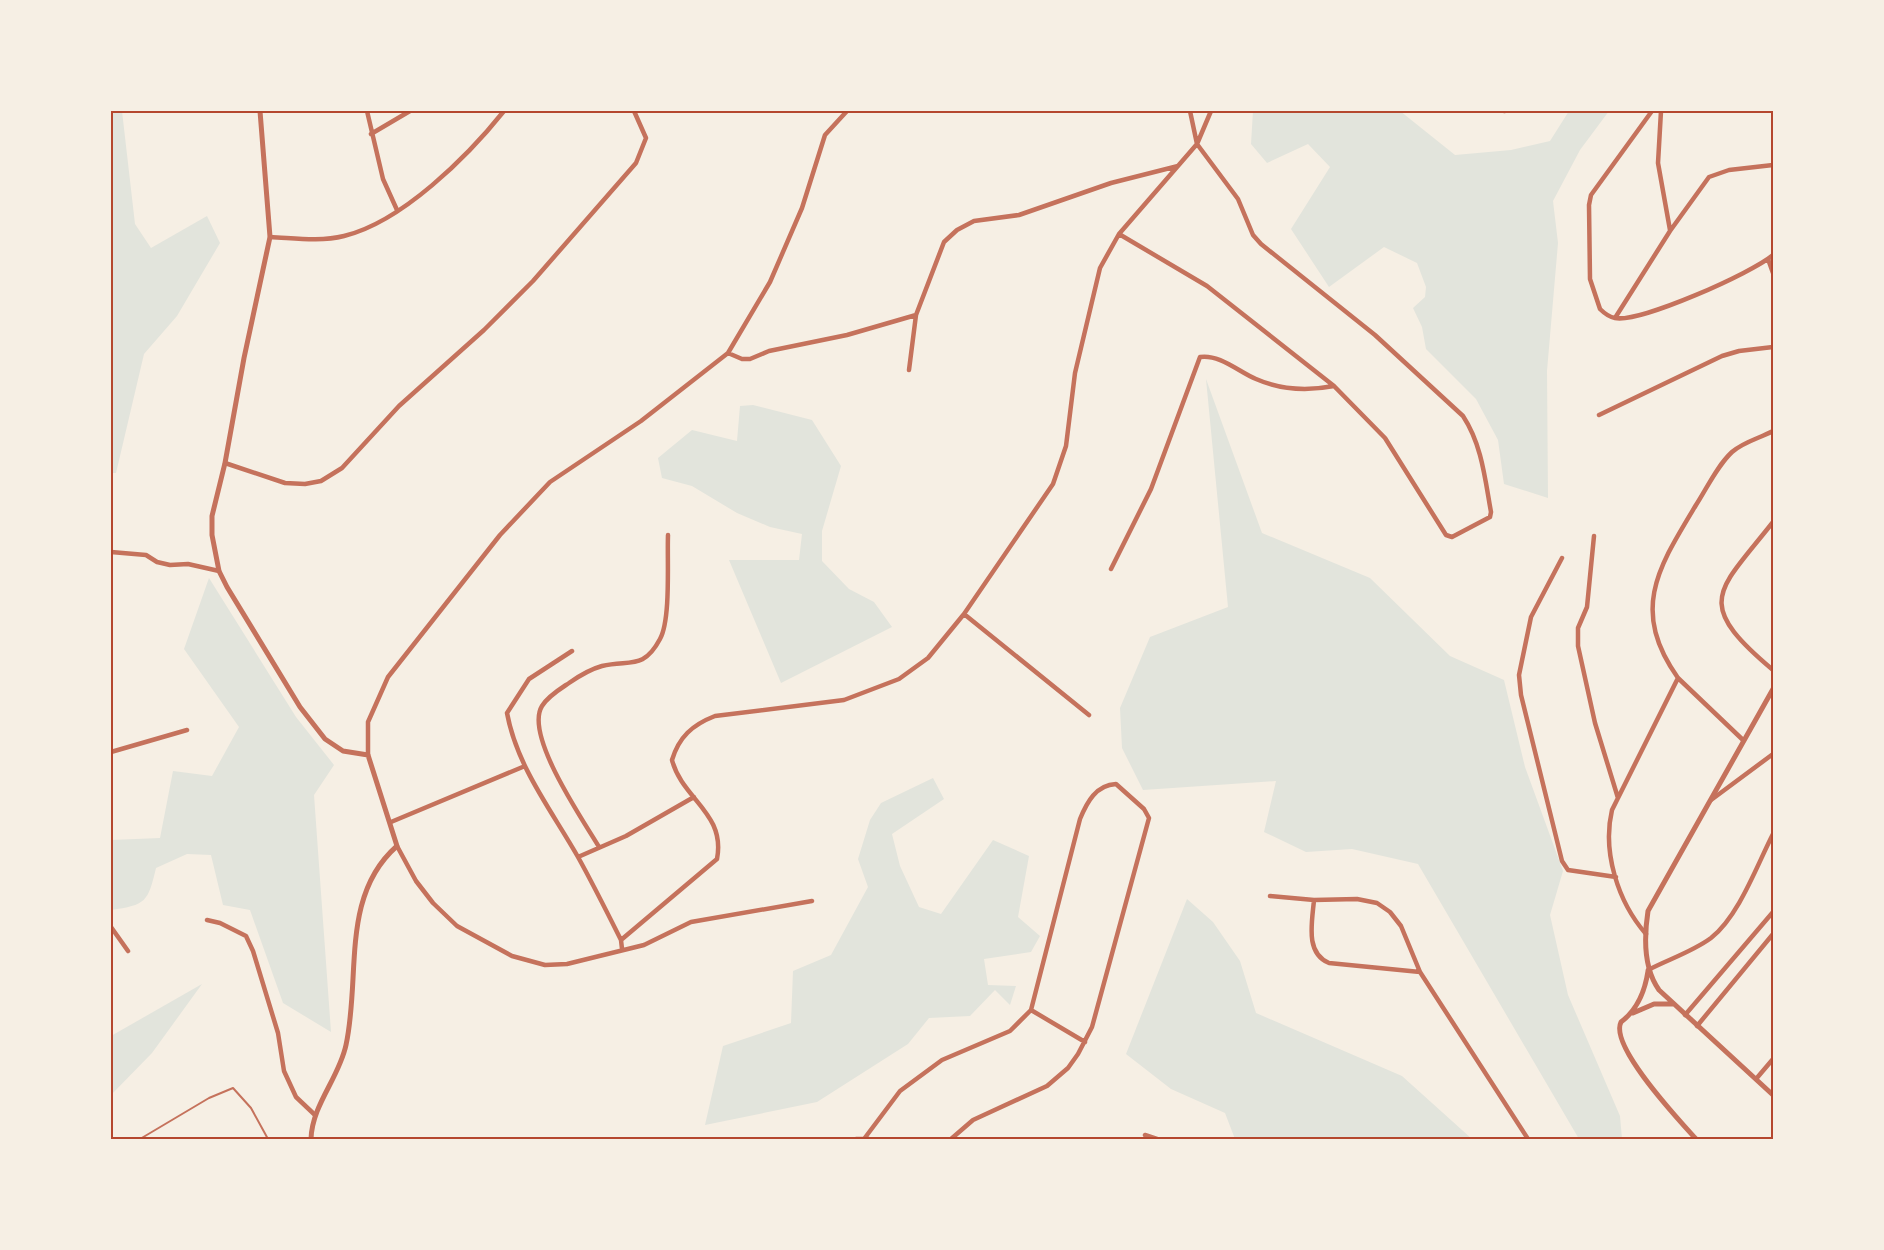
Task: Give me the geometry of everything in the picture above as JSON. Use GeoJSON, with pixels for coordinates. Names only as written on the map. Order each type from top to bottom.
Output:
{"type":"FeatureCollection","features":[{"type":"Feature","properties":{"kind":"street"},"geometry":{"type":"LineString","coordinates":[[260,111],[270,237],[244,358],[225,463],[212,516],[212,535],[219,571],[300,707],[325,739],[343,751],[368,755]]}},
{"type":"Feature","properties":{"kind":"street"},"geometry":{"type":"LineString","coordinates":[[368,111],[371,134],[383,179],[397,210]]}},
{"type":"Feature","properties":{"kind":"street"},"geometry":{"type":"LineString","coordinates":[[371,134],[410,111]]}},
{"type":"Feature","properties":{"kind":"street"},"geometry":{"type":"LineString","coordinates":[[270,237],[342,237],[366,229],[444,176],[478,144],[504,111]]}},
{"type":"Feature","properties":{"kind":"street"},"geometry":{"type":"LineString","coordinates":[[225,463],[285,483],[305,484],[321,481],[342,468],[399,406],[484,330],[533,281],[636,163],[646,138],[634,111]]}},
{"type":"Feature","properties":{"kind":"street"},"geometry":{"type":"LineString","coordinates":[[812,901],[691,922],[644,945],[567,964],[545,965],[512,956],[457,926],[433,903],[416,880],[397,846],[368,755],[368,722],[388,677],[500,536],[550,482],[641,422],[728,353],[770,282],[802,208],[825,135],[847,111]]}},
{"type":"Feature","properties":{"kind":"street"},"geometry":{"type":"LineString","coordinates":[[1119,234],[1207,286],[1334,386],[1385,438],[1446,534],[1452,537],[1490,517],[1481,458],[1474,432],[1463,416],[1375,335],[1261,244],[1249,227],[1238,200],[1197,144],[1190,111]]}},
{"type":"Feature","properties":{"kind":"street"},"geometry":{"type":"LineString","coordinates":[[621,940],[717,859],[717,830],[694,797],[680,783],[672,760],[677,744],[692,728],[714,716],[820,705],[844,700],[882,687],[906,675],[928,658],[964,614],[1053,484],[1066,446],[1075,374],[1100,268],[1119,234],[1197,144],[1211,111]]}},
{"type":"Feature","properties":{"kind":"street"},"geometry":{"type":"LineString","coordinates":[[1652,111],[1596,184],[1588,205],[1590,279],[1599,309],[1615,318],[1635,315],[1706,292],[1737,278],[1773,255]]}},
{"type":"Feature","properties":{"kind":"street"},"geometry":{"type":"LineString","coordinates":[[1661,111],[1658,164],[1670,231]]}},
{"type":"Feature","properties":{"kind":"street"},"geometry":{"type":"LineString","coordinates":[[1615,318],[1670,231],[1709,177],[1729,170],[1773,165]]}},
{"type":"Feature","properties":{"kind":"street"},"geometry":{"type":"LineString","coordinates":[[909,370],[916,315],[944,242],[957,230],[974,221],[1019,215],[1111,183],[1178,166]]}},
{"type":"Feature","properties":{"kind":"street"},"geometry":{"type":"LineString","coordinates":[[1768,259],[1773,273]]}},
{"type":"Feature","properties":{"kind":"street"},"geometry":{"type":"LineString","coordinates":[[728,353],[742,359],[750,359],[769,351],[846,335],[916,315]]}},
{"type":"Feature","properties":{"kind":"street"},"geometry":{"type":"LineString","coordinates":[[1599,415],[1722,356],[1739,351],[1773,347]]}},
{"type":"Feature","properties":{"kind":"street"},"geometry":{"type":"LineString","coordinates":[[1111,569],[1151,489],[1199,358],[1203,356],[1215,358],[1257,380],[1278,386],[1312,391],[1334,386]]}},
{"type":"Feature","properties":{"kind":"street"},"geometry":{"type":"LineString","coordinates":[[1743,740],[1678,678],[1665,656],[1654,629],[1652,597],[1659,573],[1684,525],[1724,461],[1737,447],[1773,431]]}},
{"type":"Feature","properties":{"kind":"street"},"geometry":{"type":"LineString","coordinates":[[1773,522],[1723,585],[1720,600],[1722,614],[1729,626],[1773,670]]}},
{"type":"Feature","properties":{"kind":"street"},"geometry":{"type":"LineString","coordinates":[[599,847],[563,785],[541,740],[538,724],[541,707],[558,690],[588,672],[603,666],[633,665],[649,655],[661,638],[666,620],[668,535]]}},
{"type":"Feature","properties":{"kind":"street"},"geometry":{"type":"LineString","coordinates":[[1594,536],[1587,607],[1578,628],[1578,646],[1595,723],[1618,798]]}},
{"type":"Feature","properties":{"kind":"street"},"geometry":{"type":"LineString","coordinates":[[111,552],[146,555],[157,562],[170,565],[188,564],[219,571]]}},
{"type":"Feature","properties":{"kind":"street"},"geometry":{"type":"LineString","coordinates":[[1562,558],[1530,617],[1520,675],[1521,695],[1562,861],[1568,870],[1616,877]]}},
{"type":"Feature","properties":{"kind":"street"},"geometry":{"type":"LineString","coordinates":[[964,614],[1089,715]]}},
{"type":"Feature","properties":{"kind":"street"},"geometry":{"type":"LineString","coordinates":[[572,651],[529,679],[507,713],[509,728],[525,766],[579,858],[621,940],[622,950]]}},
{"type":"Feature","properties":{"kind":"street"},"geometry":{"type":"LineString","coordinates":[[1646,934],[1628,910],[1616,877],[1609,823],[1618,798],[1678,678]]}},
{"type":"Feature","properties":{"kind":"street"},"geometry":{"type":"LineString","coordinates":[[1696,1139],[1662,1100],[1626,1048],[1619,1027],[1632,1014],[1644,990],[1648,970],[1646,934],[1648,911],[1773,689]]}},
{"type":"Feature","properties":{"kind":"street"},"geometry":{"type":"LineString","coordinates":[[111,752],[187,730]]}},
{"type":"Feature","properties":{"kind":"street"},"geometry":{"type":"LineString","coordinates":[[1709,802],[1773,754]]}},
{"type":"Feature","properties":{"kind":"street"},"geometry":{"type":"LineString","coordinates":[[391,822],[525,766]]}},
{"type":"Feature","properties":{"kind":"street"},"geometry":{"type":"LineString","coordinates":[[856,1139],[866,1138],[900,1091],[942,1060],[1010,1031],[1030,1011],[1086,804],[1103,787],[1116,784],[1144,809],[1149,818],[1092,1027],[1068,1068],[1047,1086],[973,1120],[951,1139]]}},
{"type":"Feature","properties":{"kind":"street"},"geometry":{"type":"LineString","coordinates":[[579,858],[626,836],[694,797]]}},
{"type":"Feature","properties":{"kind":"street"},"geometry":{"type":"LineString","coordinates":[[1648,970],[1702,944],[1722,927],[1738,902],[1773,834]]}},
{"type":"Feature","properties":{"kind":"street"},"geometry":{"type":"LineString","coordinates":[[311,1139],[315,1115],[329,1089],[346,1044],[357,921],[376,867],[397,846]]}},
{"type":"Feature","properties":{"kind":"street"},"geometry":{"type":"LineString","coordinates":[[1270,896],[1314,900],[1358,899],[1377,903],[1390,912],[1401,926],[1420,972],[1528,1139]]}},
{"type":"Feature","properties":{"kind":"street"},"geometry":{"type":"LineString","coordinates":[[1314,900],[1313,942],[1317,958],[1329,963],[1420,972]]}},
{"type":"Feature","properties":{"kind":"street"},"geometry":{"type":"LineString","coordinates":[[1685,1015],[1773,912]]}},
{"type":"Feature","properties":{"kind":"street"},"geometry":{"type":"LineString","coordinates":[[207,920],[220,923],[246,936],[253,951],[278,1033],[284,1071],[296,1097],[315,1115]]}},
{"type":"Feature","properties":{"kind":"street"},"geometry":{"type":"LineString","coordinates":[[111,927],[128,951]]}},
{"type":"Feature","properties":{"kind":"street"},"geometry":{"type":"LineString","coordinates":[[1697,1026],[1773,934]]}},
{"type":"Feature","properties":{"kind":"street"},"geometry":{"type":"LineString","coordinates":[[1648,970],[1653,981],[1673,1004],[1773,1095]]}},
{"type":"Feature","properties":{"kind":"street"},"geometry":{"type":"LineString","coordinates":[[1632,1014],[1653,1004],[1673,1004]]}},
{"type":"Feature","properties":{"kind":"street"},"geometry":{"type":"LineString","coordinates":[[1030,1011],[1085,1042]]}},
{"type":"Feature","properties":{"kind":"street"},"geometry":{"type":"LineString","coordinates":[[1756,1079],[1773,1059]]}},
{"type":"Feature","properties":{"kind":"street"},"geometry":{"type":"LineString","coordinates":[[1144,1135],[1157,1139]]}},
{"type":"Feature","properties":{"kind":"lane"},"geometry":{"type":"LineString","coordinates":[[140,1139],[208,1098],[233,1088],[251,1108],[268,1139]]}},
{"type":"Feature","properties":{"kind":"shaded area"},"geometry":{"type":"Polygon","coordinates":[[[111,111],[122,111],[135,224],[151,248],[207,216],[220,243],[177,316],[144,354],[116,473],[111,473],[111,111]]]}},
{"type":"Feature","properties":{"kind":"shaded area"},"geometry":{"type":"Polygon","coordinates":[[[1253,111],[1400,111],[1455,155],[1511,150],[1550,141],[1569,111],[1609,111],[1580,150],[1553,201],[1558,243],[1547,371],[1548,498],[1504,484],[1498,440],[1476,399],[1426,349],[1422,327],[1413,308],[1425,297],[1426,287],[1417,263],[1384,247],[1329,287],[1291,229],[1330,167],[1308,144],[1267,163],[1251,144],[1253,111]]]}},
{"type":"Feature","properties":{"kind":"shaded area"},"geometry":{"type":"Polygon","coordinates":[[[1206,379],[1262,533],[1370,578],[1450,656],[1504,680],[1525,767],[1563,871],[1550,915],[1568,995],[1620,1116],[1622,1139],[1579,1139],[1418,864],[1352,849],[1306,852],[1264,832],[1276,781],[1143,790],[1122,748],[1120,708],[1150,637],[1228,607],[1206,379]]]}},
{"type":"Feature","properties":{"kind":"shaded area"},"geometry":{"type":"Polygon","coordinates":[[[753,405],[812,420],[841,466],[822,531],[822,561],[849,589],[874,602],[892,627],[781,683],[729,560],[799,560],[802,534],[770,527],[737,513],[692,486],[662,478],[658,458],[692,430],[737,441],[740,406],[753,405]]]}},
{"type":"Feature","properties":{"kind":"shaded area"},"geometry":{"type":"Polygon","coordinates":[[[209,578],[296,717],[334,765],[314,795],[331,1032],[283,1003],[250,910],[223,905],[211,855],[187,854],[156,868],[151,888],[144,900],[132,906],[111,910],[111,840],[160,838],[173,771],[212,776],[239,727],[184,649],[209,578]]]}},
{"type":"Feature","properties":{"kind":"shaded area"},"geometry":{"type":"Polygon","coordinates":[[[933,778],[944,799],[892,834],[900,866],[919,907],[941,914],[993,840],[1029,856],[1018,917],[1040,936],[1031,952],[984,959],[988,985],[1016,986],[1010,1005],[995,990],[970,1016],[929,1018],[908,1044],[817,1102],[705,1125],[723,1046],[791,1023],[793,971],[831,955],[868,887],[858,859],[870,820],[881,803],[933,778]]]}},
{"type":"Feature","properties":{"kind":"shaded area"},"geometry":{"type":"Polygon","coordinates":[[[1187,899],[1213,922],[1240,961],[1256,1013],[1402,1076],[1472,1139],[1235,1139],[1225,1113],[1171,1089],[1126,1054],[1187,899]]]}},
{"type":"Feature","properties":{"kind":"shaded area"},"geometry":{"type":"Polygon","coordinates":[[[202,984],[152,1053],[111,1095],[111,1036],[202,984]]]}}]}
